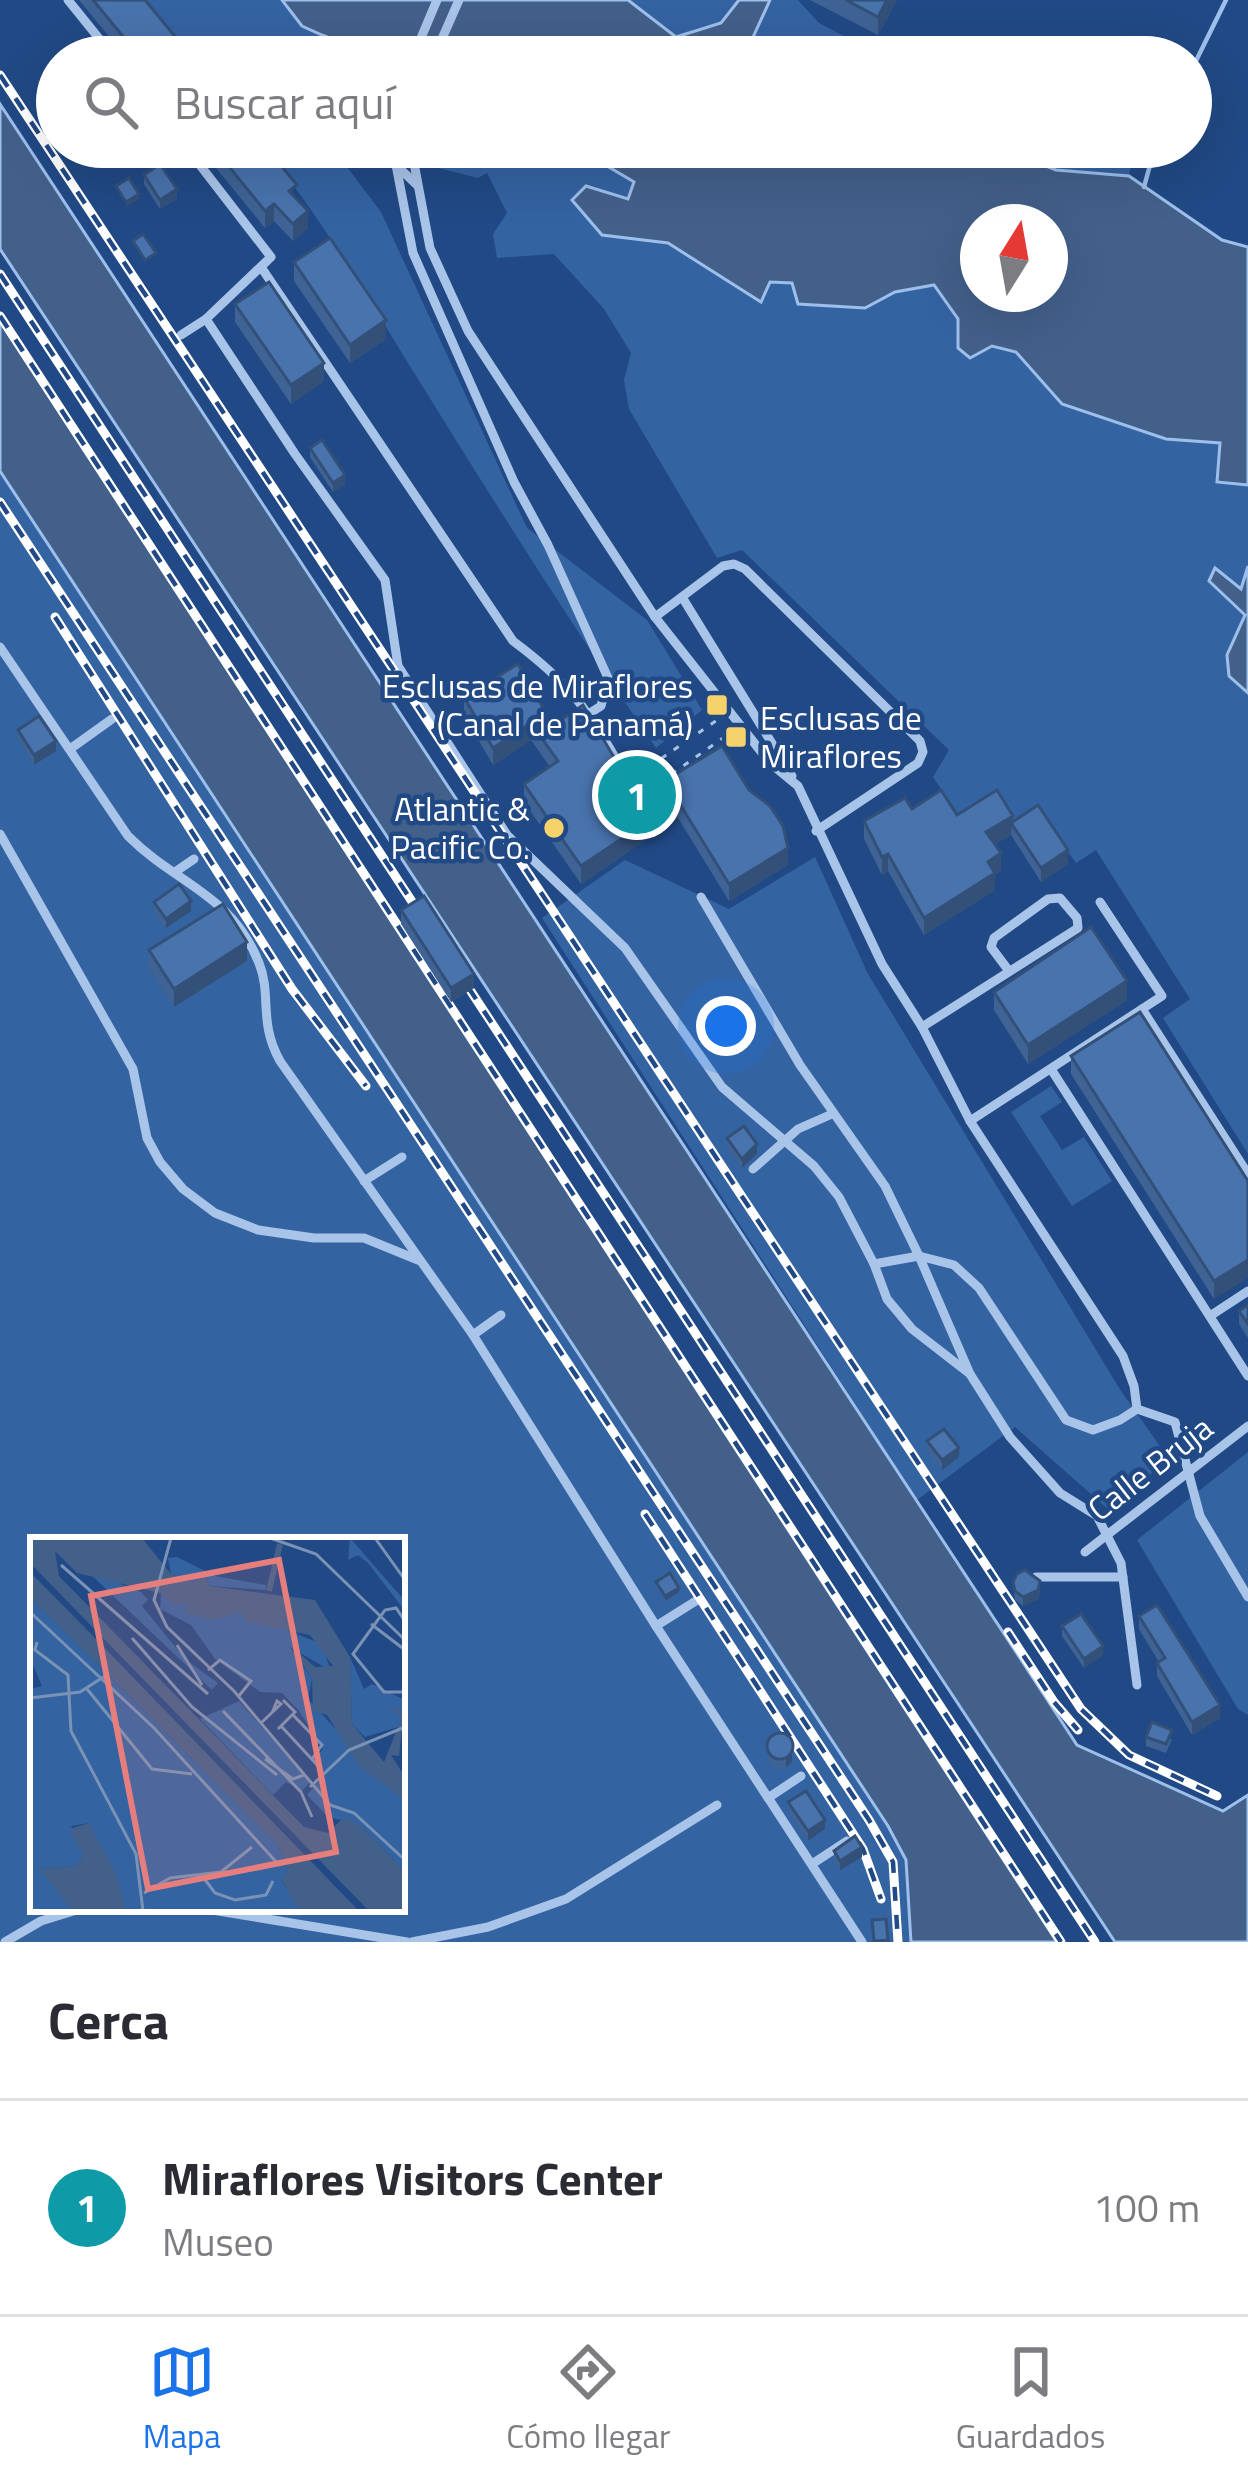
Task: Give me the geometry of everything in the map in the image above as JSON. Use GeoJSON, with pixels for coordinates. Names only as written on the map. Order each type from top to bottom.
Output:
{"type":"FeatureCollection","features":[{"type":"Feature","properties":{"kind":"lane"},"geometry":{"type":"LineString","coordinates":[[68,0],[97,36]]}},
{"type":"Feature","properties":{"kind":"lane"},"geometry":{"type":"LineString","coordinates":[[422,36],[437,0]]}},
{"type":"Feature","properties":{"kind":"lane"},"geometry":{"type":"LineString","coordinates":[[443,36],[459,0]]}},
{"type":"Feature","properties":{"kind":"lane"},"geometry":{"type":"LineString","coordinates":[[182,335],[206,319],[271,257],[202,168]]}},
{"type":"Feature","properties":{"kind":"lane"},"geometry":{"type":"LineString","coordinates":[[397,168],[413,253],[514,482],[548,544],[608,678],[601,706],[590,713]]}},
{"type":"Feature","properties":{"kind":"lane"},"geometry":{"type":"LineString","coordinates":[[399,168],[417,185]]}},
{"type":"Feature","properties":{"kind":"lane"},"geometry":{"type":"LineString","coordinates":[[414,168],[430,248],[468,331],[655,617],[770,763],[798,786]]}},
{"type":"Feature","properties":{"kind":"lane"},"geometry":{"type":"LineString","coordinates":[[261,267],[513,641],[556,673],[590,713],[624,773]]}},
{"type":"Feature","properties":{"kind":"lane"},"geometry":{"type":"LineString","coordinates":[[206,319],[385,580],[398,666],[507,835],[625,948],[722,1087],[814,1166],[839,1197],[887,1299],[912,1329],[970,1374]]}},
{"type":"Feature","properties":{"kind":"lane"},"geometry":{"type":"LineString","coordinates":[[655,617],[723,566],[745,569],[920,741],[923,752],[918,763],[816,831]]}},
{"type":"Feature","properties":{"kind":"lane"},"geometry":{"type":"LineString","coordinates":[[682,597],[798,786],[882,964],[922,1028],[970,1121],[1123,1356],[1137,1409]]}},
{"type":"Feature","properties":{"kind":"lane"},"geometry":{"type":"LineString","coordinates":[[0,647],[128,836],[150,857],[214,898],[239,923],[260,965],[272,1048],[473,1335],[862,1942]]}},
{"type":"Feature","properties":{"kind":"lane"},"geometry":{"type":"LineString","coordinates":[[70,749],[112,719]]}},
{"type":"Feature","properties":{"kind":"lane"},"geometry":{"type":"LineString","coordinates":[[0,834],[133,1069],[147,1138],[183,1189],[215,1213],[258,1230],[314,1238],[364,1238],[423,1262]]}},
{"type":"Feature","properties":{"kind":"lane"},"geometry":{"type":"LineString","coordinates":[[175,872],[194,860]]}},
{"type":"Feature","properties":{"kind":"lane"},"geometry":{"type":"LineString","coordinates":[[701,897],[832,1114],[885,1186],[970,1374],[1010,1437],[1060,1493],[1097,1516],[1121,1563],[1137,1685]]}},
{"type":"Feature","properties":{"kind":"lane"},"geometry":{"type":"LineString","coordinates":[[922,1028],[1078,928],[1077,918],[1060,898],[1048,899],[994,938],[991,947],[1009,971]]}},
{"type":"Feature","properties":{"kind":"lane"},"geometry":{"type":"LineString","coordinates":[[970,1121],[1162,996],[1100,902]]}},
{"type":"Feature","properties":{"kind":"lane"},"geometry":{"type":"LineString","coordinates":[[1142,1010],[1248,1174]]}},
{"type":"Feature","properties":{"kind":"lane"},"geometry":{"type":"LineString","coordinates":[[1051,1069],[1248,1376]]}},
{"type":"Feature","properties":{"kind":"lane"},"geometry":{"type":"LineString","coordinates":[[753,1169],[798,1130],[832,1114]]}},
{"type":"Feature","properties":{"kind":"lane"},"geometry":{"type":"LineString","coordinates":[[364,1181],[402,1157]]}},
{"type":"Feature","properties":{"kind":"lane"},"geometry":{"type":"LineString","coordinates":[[874,1264],[920,1256],[954,1265],[979,1288],[1066,1420],[1093,1430],[1137,1409],[1175,1422],[1200,1516],[1248,1597]]}},
{"type":"Feature","properties":{"kind":"lane"},"geometry":{"type":"LineString","coordinates":[[1210,1316],[1248,1291]]}},
{"type":"Feature","properties":{"kind":"lane"},"geometry":{"type":"LineString","coordinates":[[473,1335],[501,1315]]}},
{"type":"Feature","properties":{"kind":"lane","name":"Calle Bruja"},"geometry":{"type":"LineString","coordinates":[[1085,1552],[1248,1426]]}},
{"type":"Feature","properties":{"kind":"lane"},"geometry":{"type":"LineString","coordinates":[[1036,1577],[1124,1577]]}},
{"type":"Feature","properties":{"kind":"lane"},"geometry":{"type":"LineString","coordinates":[[656,1626],[699,1599]]}},
{"type":"Feature","properties":{"kind":"lane"},"geometry":{"type":"LineString","coordinates":[[768,1798],[801,1776]]}},
{"type":"Feature","properties":{"kind":"lane"},"geometry":{"type":"LineString","coordinates":[[222,1912],[409,1942],[488,1927],[566,1899],[717,1805]]}},
{"type":"Feature","properties":{"kind":"lane"},"geometry":{"type":"LineString","coordinates":[[812,1864],[847,1841]]}},
{"type":"Feature","properties":{"kind":"lane"},"geometry":{"type":"LineString","coordinates":[[5,1942],[41,1921],[70,1912]]}},
{"type":"Feature","properties":{"kind":"path"},"geometry":{"type":"LineString","coordinates":[[644,771],[731,710]]}},
{"type":"Feature","properties":{"kind":"path"},"geometry":{"type":"LineString","coordinates":[[654,787],[741,725]]}},
{"type":"Feature","properties":{"kind":"shaded area"},"geometry":{"type":"Polygon","coordinates":[[[143,0],[282,0],[302,26],[322,35],[322,36],[173,36],[143,0]]]}},
{"type":"Feature","properties":{"kind":"shaded area"},"geometry":{"type":"Polygon","coordinates":[[[282,0],[628,0],[675,36],[327,36],[302,26],[282,0]]]}},
{"type":"Feature","properties":{"kind":"shaded area"},"geometry":{"type":"Polygon","coordinates":[[[628,0],[739,0],[721,23],[675,36],[628,0]]]}},
{"type":"Feature","properties":{"kind":"shaded area"},"geometry":{"type":"Polygon","coordinates":[[[739,0],[770,0],[754,36],[679,36],[721,23],[739,0]]]}},
{"type":"Feature","properties":{"kind":"shaded area"},"geometry":{"type":"Polygon","coordinates":[[[770,0],[798,0],[819,23],[844,36],[753,36],[770,0]]]}},
{"type":"Feature","properties":{"kind":"shaded area"},"geometry":{"type":"Polygon","coordinates":[[[0,104],[36,159],[36,168],[42,168],[1077,1745],[1223,1811],[1248,1795],[1248,1942],[1115,1942],[0,249],[0,104]]]}},
{"type":"Feature","properties":{"kind":"shaded area"},"geometry":{"type":"Polygon","coordinates":[[[280,168],[348,168],[381,212],[527,528],[647,620],[702,710],[656,748],[331,239],[280,168]]]}},
{"type":"Feature","properties":{"kind":"shaded area"},"geometry":{"type":"Polygon","coordinates":[[[438,168],[610,168],[634,182],[629,199],[586,186],[572,199],[602,235],[668,243],[761,302],[770,282],[792,283],[798,304],[864,308],[895,292],[934,285],[958,319],[958,348],[992,346],[1016,352],[1062,404],[1166,439],[1220,443],[1218,482],[1248,485],[1248,566],[1241,589],[1216,568],[1209,581],[1246,615],[1229,676],[1248,693],[1248,1154],[1163,1018],[1190,999],[1096,850],[1076,863],[1039,812],[1015,825],[962,820],[933,777],[949,750],[742,550],[717,558],[629,409],[624,380],[631,353],[604,309],[554,254],[497,258],[493,234],[507,213],[487,173],[478,178],[438,168]]]}},
{"type":"Feature","properties":{"kind":"shaded area"},"geometry":{"type":"Polygon","coordinates":[[[610,168],[1051,168],[1129,176],[1222,240],[1248,247],[1248,485],[1217,482],[1220,443],[1166,439],[1062,404],[1016,352],[992,346],[970,358],[958,348],[958,319],[934,285],[895,292],[865,308],[798,304],[792,283],[770,282],[761,302],[668,243],[602,235],[572,200],[586,186],[628,199],[634,182],[610,168]]]}},
{"type":"Feature","properties":{"kind":"shaded area"},"geometry":{"type":"Polygon","coordinates":[[[1051,168],[1130,168],[1129,176],[1051,168]]]}},
{"type":"Feature","properties":{"kind":"shaded area"},"geometry":{"type":"Polygon","coordinates":[[[0,321],[1057,1942],[911,1942],[906,1860],[888,1826],[0,471],[0,321]]]}},
{"type":"Feature","properties":{"kind":"shaded area"},"geometry":{"type":"Polygon","coordinates":[[[0,471],[889,1826],[906,1860],[911,1942],[0,1942],[0,471]]]}},
{"type":"Feature","properties":{"kind":"shaded area"},"geometry":{"type":"Polygon","coordinates":[[[1248,566],[1248,693],[1229,676],[1227,655],[1245,615],[1209,581],[1215,568],[1241,589],[1248,566]]]}},
{"type":"Feature","properties":{"kind":"shaded area"},"geometry":{"type":"Polygon","coordinates":[[[815,857],[868,974],[1121,1391],[1169,1459],[1108,1509],[1015,1427],[917,1500],[542,918],[625,860],[729,909],[815,857]]]}},
{"type":"Feature","properties":{"kind":"shaded area"},"geometry":{"type":"Polygon","coordinates":[[[1051,1086],[1062,1102],[1040,1116],[1062,1150],[1084,1137],[1112,1181],[1072,1206],[1011,1112],[1051,1086]]]}},
{"type":"Feature","properties":{"kind":"shaded area"},"geometry":{"type":"Polygon","coordinates":[[[1248,1452],[1248,1715],[1238,1709],[1137,1540],[1248,1452]]]}},
{"type":"Feature","properties":{"kind":"building"},"geometry":{"type":"Polygon","coordinates":[[[93,0],[145,0],[175,36],[123,36],[93,0]]]}},
{"type":"Feature","properties":{"kind":"building"},"geometry":{"type":"Polygon","coordinates":[[[846,0],[887,0],[878,17],[846,0]]]}},
{"type":"Feature","properties":{"kind":"building"},"geometry":{"type":"Polygon","coordinates":[[[163,168],[177,189],[160,200],[144,175],[163,168]]]}},
{"type":"Feature","properties":{"kind":"building"},"geometry":{"type":"Polygon","coordinates":[[[230,168],[283,168],[297,185],[289,191],[308,211],[293,224],[274,204],[265,211],[230,168]]]}},
{"type":"Feature","properties":{"kind":"building"},"geometry":{"type":"Polygon","coordinates":[[[129,178],[139,194],[126,202],[116,186],[129,178]]]}},
{"type":"Feature","properties":{"kind":"building"},"geometry":{"type":"Polygon","coordinates":[[[143,234],[156,253],[145,260],[133,241],[143,234]]]}},
{"type":"Feature","properties":{"kind":"building"},"geometry":{"type":"Polygon","coordinates":[[[330,238],[386,320],[350,345],[294,262],[330,238]]]}},
{"type":"Feature","properties":{"kind":"building"},"geometry":{"type":"Polygon","coordinates":[[[269,282],[324,363],[291,385],[235,304],[269,282]]]}},
{"type":"Feature","properties":{"kind":"building"},"geometry":{"type":"Polygon","coordinates":[[[322,440],[345,475],[333,483],[310,448],[322,440]]]}},
{"type":"Feature","properties":{"kind":"building"},"geometry":{"type":"Polygon","coordinates":[[[518,664],[553,725],[583,705],[621,769],[641,755],[661,783],[722,746],[749,790],[770,806],[783,826],[788,848],[729,884],[678,801],[581,866],[524,784],[558,761],[531,723],[493,748],[464,697],[518,664]]]}},
{"type":"Feature","properties":{"kind":"building"},"geometry":{"type":"Polygon","coordinates":[[[39,716],[56,741],[34,755],[18,730],[39,716]]]}},
{"type":"Feature","properties":{"kind":"building"},"geometry":{"type":"Polygon","coordinates":[[[941,790],[957,815],[997,790],[1013,816],[986,832],[1001,853],[988,862],[995,873],[924,918],[888,854],[882,857],[864,821],[905,798],[912,809],[941,790]]]}},
{"type":"Feature","properties":{"kind":"building"},"geometry":{"type":"Polygon","coordinates":[[[1038,805],[1068,850],[1041,868],[1011,823],[1038,805]]]}},
{"type":"Feature","properties":{"kind":"building"},"geometry":{"type":"Polygon","coordinates":[[[179,884],[191,901],[166,919],[154,902],[179,884]]]}},
{"type":"Feature","properties":{"kind":"building"},"geometry":{"type":"Polygon","coordinates":[[[424,896],[474,974],[451,988],[401,910],[424,896]]]}},
{"type":"Feature","properties":{"kind":"building"},"geometry":{"type":"Polygon","coordinates":[[[223,904],[247,942],[174,989],[149,950],[223,904]]]}},
{"type":"Feature","properties":{"kind":"building"},"geometry":{"type":"Polygon","coordinates":[[[1091,927],[1127,981],[1028,1045],[994,992],[1091,927]]]}},
{"type":"Feature","properties":{"kind":"building"},"geometry":{"type":"Polygon","coordinates":[[[1140,1012],[1248,1181],[1248,1260],[1214,1281],[1071,1056],[1140,1012]]]}},
{"type":"Feature","properties":{"kind":"building"},"geometry":{"type":"Polygon","coordinates":[[[744,1126],[757,1144],[742,1159],[727,1138],[744,1126]]]}},
{"type":"Feature","properties":{"kind":"building"},"geometry":{"type":"Polygon","coordinates":[[[944,1429],[959,1448],[942,1460],[927,1441],[944,1429]]]}},
{"type":"Feature","properties":{"kind":"building"},"geometry":{"type":"Polygon","coordinates":[[[1025,1570],[1040,1581],[1038,1590],[1023,1597],[1013,1582],[1025,1570]]]}},
{"type":"Feature","properties":{"kind":"building"},"geometry":{"type":"Polygon","coordinates":[[[670,1573],[679,1588],[665,1596],[656,1582],[670,1573]]]}},
{"type":"Feature","properties":{"kind":"building"},"geometry":{"type":"Polygon","coordinates":[[[1157,1605],[1220,1705],[1192,1722],[1157,1663],[1165,1658],[1139,1616],[1157,1605]]]}},
{"type":"Feature","properties":{"kind":"building"},"geometry":{"type":"Polygon","coordinates":[[[1081,1614],[1103,1646],[1084,1659],[1062,1626],[1081,1614]]]}},
{"type":"Feature","properties":{"kind":"building"},"geometry":{"type":"Polygon","coordinates":[[[1152,1722],[1172,1730],[1166,1744],[1146,1737],[1152,1722]]]}},
{"type":"Feature","properties":{"kind":"building"},"geometry":{"type":"Polygon","coordinates":[[[780,1733],[793,1746],[780,1759],[767,1746],[780,1733]]]}},
{"type":"Feature","properties":{"kind":"building"},"geometry":{"type":"Polygon","coordinates":[[[806,1791],[825,1820],[808,1831],[788,1802],[806,1791]]]}},
{"type":"Feature","properties":{"kind":"building"},"geometry":{"type":"Polygon","coordinates":[[[855,1836],[862,1847],[840,1861],[834,1851],[855,1836]]]}},
{"type":"Feature","properties":{"kind":"building"},"geometry":{"type":"Polygon","coordinates":[[[886,1919],[888,1940],[874,1941],[872,1920],[886,1919]]]}},
{"type":"Feature","properties":{"kind":"waterway"},"geometry":{"type":"LineString","coordinates":[[1208,36],[1226,0]]}},
{"type":"Feature","properties":{"kind":"waterway"},"geometry":{"type":"LineString","coordinates":[[1144,187],[1149,168]]}},
{"type":"Feature","properties":{"kind":"railway"},"geometry":{"type":"LineString","coordinates":[[0,75],[36,129]]}},
{"type":"Feature","properties":{"kind":"railway"},"geometry":{"type":"LineString","coordinates":[[62,168],[1081,1709],[1129,1755],[1217,1796]]}},
{"type":"Feature","properties":{"kind":"railway"},"geometry":{"type":"LineString","coordinates":[[0,274],[430,929]]}},
{"type":"Feature","properties":{"kind":"railway"},"geometry":{"type":"LineString","coordinates":[[0,316],[1061,1942]]}},
{"type":"Feature","properties":{"kind":"railway"},"geometry":{"type":"LineString","coordinates":[[0,502],[869,1820],[893,1862],[898,1942]]}},
{"type":"Feature","properties":{"kind":"railway"},"geometry":{"type":"LineString","coordinates":[[55,617],[292,989],[366,1086]]}},
{"type":"Feature","properties":{"kind":"railway"},"geometry":{"type":"LineString","coordinates":[[453,964],[1095,1942]]}},
{"type":"Feature","properties":{"kind":"railway"},"geometry":{"type":"LineString","coordinates":[[645,1514],[863,1849],[881,1899]]}},
{"type":"Feature","properties":{"kind":"railway"},"geometry":{"type":"LineString","coordinates":[[1008,1632],[1078,1730]]}},
{"type":"Feature","properties":{"kind":"place","name":"Esclusas de Miraflores (Canal de Panamá)"},"geometry":{"type":"Point","coordinates":[717,705]}},
{"type":"Feature","properties":{"kind":"place","name":"Esclusas de Miraflores"},"geometry":{"type":"Point","coordinates":[736,737]}},
{"type":"Feature","properties":{"kind":"place","name":"Miraflores Visitors Center"},"geometry":{"type":"Point","coordinates":[637,795]}},
{"type":"Feature","properties":{"kind":"place","name":"Atlantic & Pacific Co."},"geometry":{"type":"Point","coordinates":[554,828]}}]}
